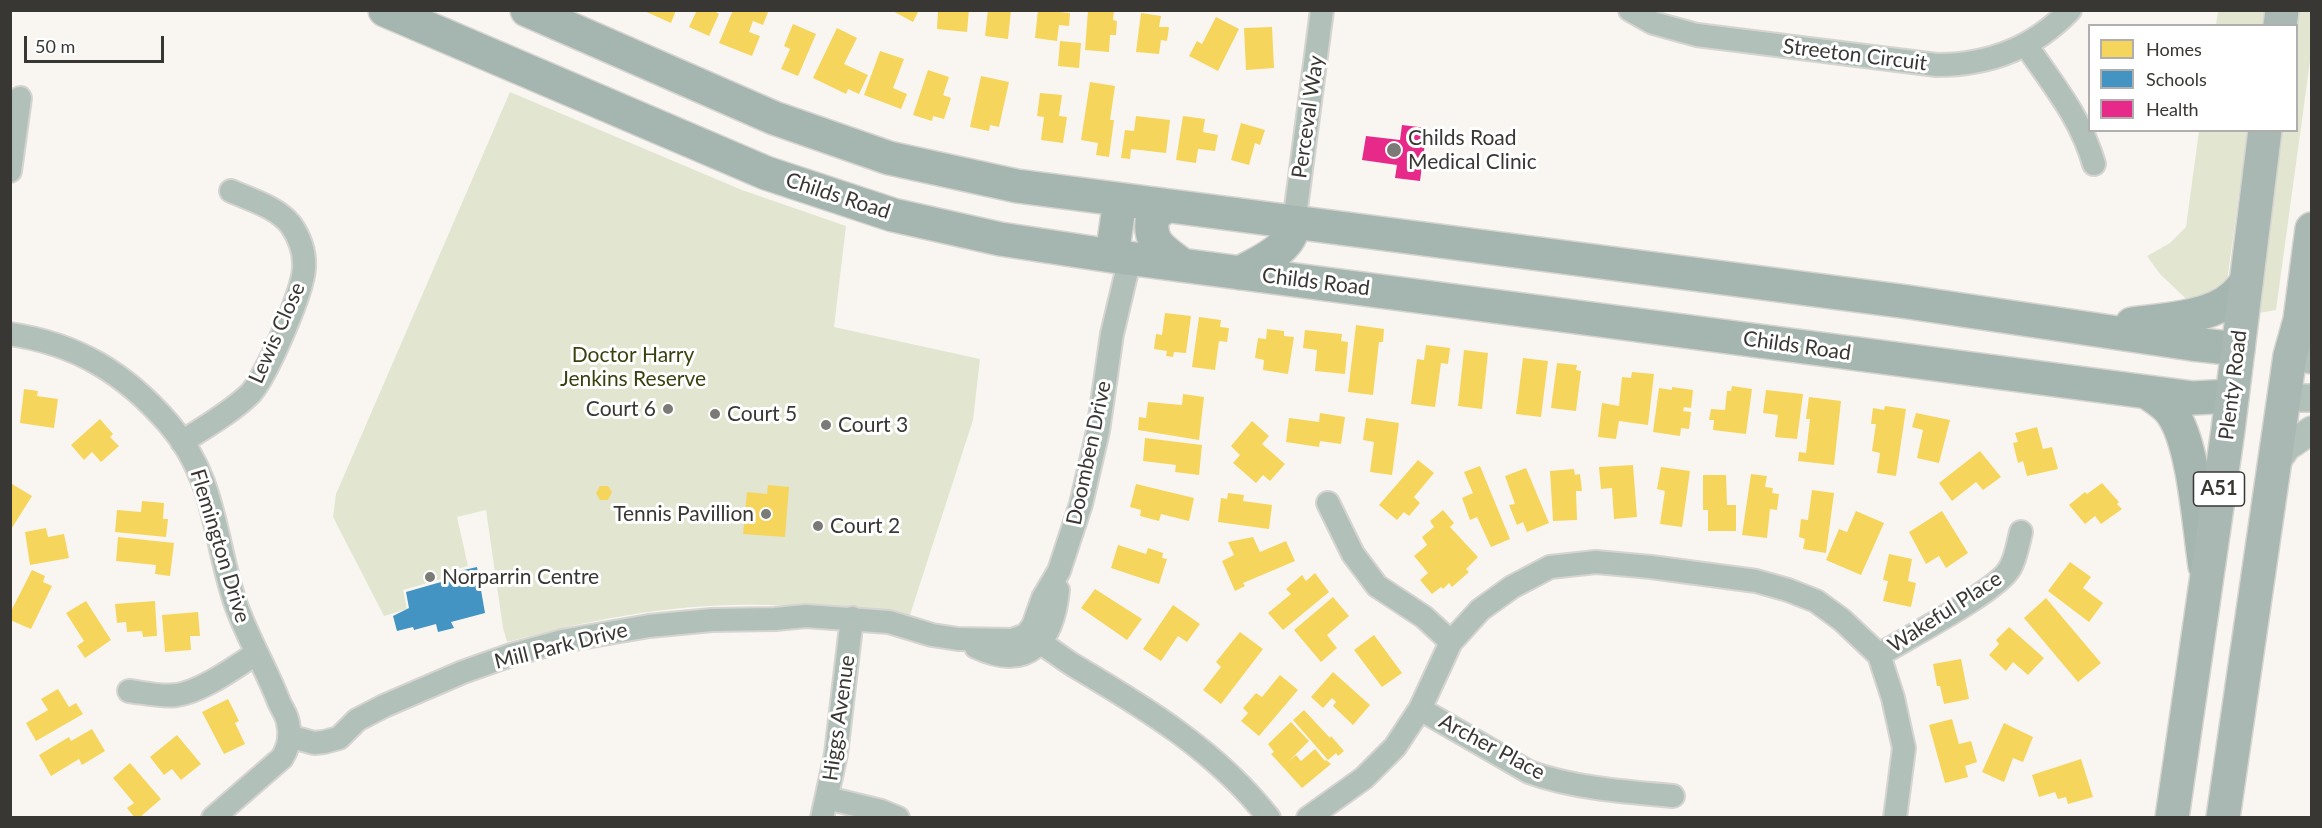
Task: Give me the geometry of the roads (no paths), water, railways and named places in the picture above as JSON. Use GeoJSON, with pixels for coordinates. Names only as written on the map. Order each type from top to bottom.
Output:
{"type":"FeatureCollection","features":[{"type":"Feature","properties":{"kind":"highway","name":"Plenty Road"},"geometry":{"type":"LineString","coordinates":[[2172,818],[2207,581],[2265,132]]}},
{"type":"Feature","properties":{"kind":"highway","name":"A51"},"geometry":{"type":"LineString","coordinates":[[2223,818],[2275,464],[2298,398],[2301,358],[2300,320],[2312,230]]}},
{"type":"Feature","properties":{"kind":"highway"},"geometry":{"type":"LineString","coordinates":[[2238,349],[2301,358]]}},
{"type":"Feature","properties":{"kind":"highway","name":"Childs Road"},"geometry":{"type":"LineString","coordinates":[[2232,396],[2298,398]]}},
{"type":"Feature","properties":{"kind":"main road","name":"Childs Road"},"geometry":{"type":"LineString","coordinates":[[385,10],[766,173],[893,215],[1000,239],[1240,273],[2193,398],[2232,396]]}},
{"type":"Feature","properties":{"kind":"main road"},"geometry":{"type":"LineString","coordinates":[[527,10],[774,118],[889,158],[1017,186],[1908,302],[2238,349]]}},
{"type":"Feature","properties":{"kind":"main road"},"geometry":{"type":"LineString","coordinates":[[1121,257],[1141,203]]}},
{"type":"Feature","properties":{"kind":"main road"},"geometry":{"type":"LineString","coordinates":[[1141,203],[1153,216],[1150,226],[1152,238],[1182,265]]}},
{"type":"Feature","properties":{"kind":"main road"},"geometry":{"type":"LineString","coordinates":[[1240,273],[1275,253],[1291,237],[1294,223]]}},
{"type":"Feature","properties":{"kind":"main road"},"geometry":{"type":"LineString","coordinates":[[2069,326],[2174,319],[2219,306],[2233,297],[2246,283]]}},
{"type":"Feature","properties":{"kind":"main road"},"geometry":{"type":"LineString","coordinates":[[2052,378],[2069,366],[2072,358],[2069,326]]}},
{"type":"Feature","properties":{"kind":"main road"},"geometry":{"type":"LineString","coordinates":[[2147,392],[2171,411],[2179,426],[2192,473],[2207,581]]}},
{"type":"Feature","properties":{"kind":"street","name":"Perceval Way"},"geometry":{"type":"LineString","coordinates":[[1294,223],[1322,10]]}},
{"type":"Feature","properties":{"kind":"street","name":"Streeton Circuit"},"geometry":{"type":"LineString","coordinates":[[1630,10],[1653,22],[1697,35],[1915,63],[1958,65],[1985,61],[2026,45],[2050,29],[2070,10]]}},
{"type":"Feature","properties":{"kind":"street"},"geometry":{"type":"LineString","coordinates":[[2026,45],[2077,118],[2094,164]]}},
{"type":"Feature","properties":{"kind":"street"},"geometry":{"type":"LineString","coordinates":[[10,171],[20,98]]}},
{"type":"Feature","properties":{"kind":"street","name":"Lewis Close"},"geometry":{"type":"LineString","coordinates":[[182,442],[236,406],[252,392],[268,364],[301,285],[304,269],[303,251],[299,237],[290,224],[270,208],[231,191]]}},
{"type":"Feature","properties":{"kind":"street","name":"Doomben Drive"},"geometry":{"type":"LineString","coordinates":[[1033,642],[1033,626],[1043,598],[1059,571],[1081,504],[1091,463],[1098,431],[1121,257]]}},
{"type":"Feature","properties":{"kind":"street","name":"Flemington Drive"},"geometry":{"type":"LineString","coordinates":[[10,334],[56,344],[102,365],[150,403],[171,426],[198,468],[211,501],[235,601],[287,718],[299,736]]}},
{"type":"Feature","properties":{"kind":"street"},"geometry":{"type":"LineString","coordinates":[[2275,464],[2287,447],[2312,430]]}},
{"type":"Feature","properties":{"kind":"street"},"geometry":{"type":"LineString","coordinates":[[1328,503],[1353,554],[1377,586],[1424,617],[1451,642]]}},
{"type":"Feature","properties":{"kind":"street","name":"Wakeful Place"},"geometry":{"type":"LineString","coordinates":[[1879,655],[1978,596],[2005,576],[2011,568],[2021,532]]}},
{"type":"Feature","properties":{"kind":"street"},"geometry":{"type":"LineString","coordinates":[[1308,818],[1364,778],[1395,747],[1420,709],[1451,642],[1480,610],[1512,587],[1550,567],[1596,562],[1756,581],[1816,601],[1842,620],[1879,655],[1893,698],[1904,748],[1902,817]]}},
{"type":"Feature","properties":{"kind":"street","name":"Mill Park Drive"},"geometry":{"type":"LineString","coordinates":[[299,736],[324,742],[339,738],[357,720],[424,687],[511,655],[604,632],[682,622],[806,616],[851,625],[889,622],[932,635],[958,639],[1033,642]]}},
{"type":"Feature","properties":{"kind":"street","name":"Higgs Avenue"},"geometry":{"type":"LineString","coordinates":[[824,808],[836,754],[851,625]]}},
{"type":"Feature","properties":{"kind":"street"},"geometry":{"type":"LineString","coordinates":[[1033,642],[1040,662],[1060,673],[1118,693],[1158,717],[1191,741],[1228,773],[1269,818]]}},
{"type":"Feature","properties":{"kind":"street"},"geometry":{"type":"LineString","coordinates":[[129,691],[162,696],[189,692],[257,653]]}},
{"type":"Feature","properties":{"kind":"street","name":"Archer Place"},"geometry":{"type":"LineString","coordinates":[[1420,709],[1529,772],[1542,777],[1673,796]]}},
{"type":"Feature","properties":{"kind":"street"},"geometry":{"type":"LineString","coordinates":[[213,818],[282,758],[299,736]]}},
{"type":"Feature","properties":{"kind":"street"},"geometry":{"type":"LineString","coordinates":[[824,808],[881,811],[898,818]]}},
{"type":"Feature","properties":{"kind":"place","name":"Childs Road Medical Clinic"},"geometry":{"type":"Point","coordinates":[1394,150]}},
{"type":"Feature","properties":{"kind":"place","name":"Court 6"},"geometry":{"type":"Point","coordinates":[668,409]}},
{"type":"Feature","properties":{"kind":"place","name":"Court 5"},"geometry":{"type":"Point","coordinates":[715,414]}},
{"type":"Feature","properties":{"kind":"place","name":"Court 3"},"geometry":{"type":"Point","coordinates":[826,425]}},
{"type":"Feature","properties":{"kind":"place","name":"Tennis Pavillion"},"geometry":{"type":"Point","coordinates":[766,514]}},
{"type":"Feature","properties":{"kind":"place","name":"Court 2"},"geometry":{"type":"Point","coordinates":[818,526]}},
{"type":"Feature","properties":{"kind":"place","name":"Norparrin Centre"},"geometry":{"type":"Point","coordinates":[430,577]}},
{"type":"Feature","properties":{"kind":"park label","name":"Doctor Harry Jenkins Reserve"},"geometry":{"type":"Point","coordinates":[633,367]}}]}
